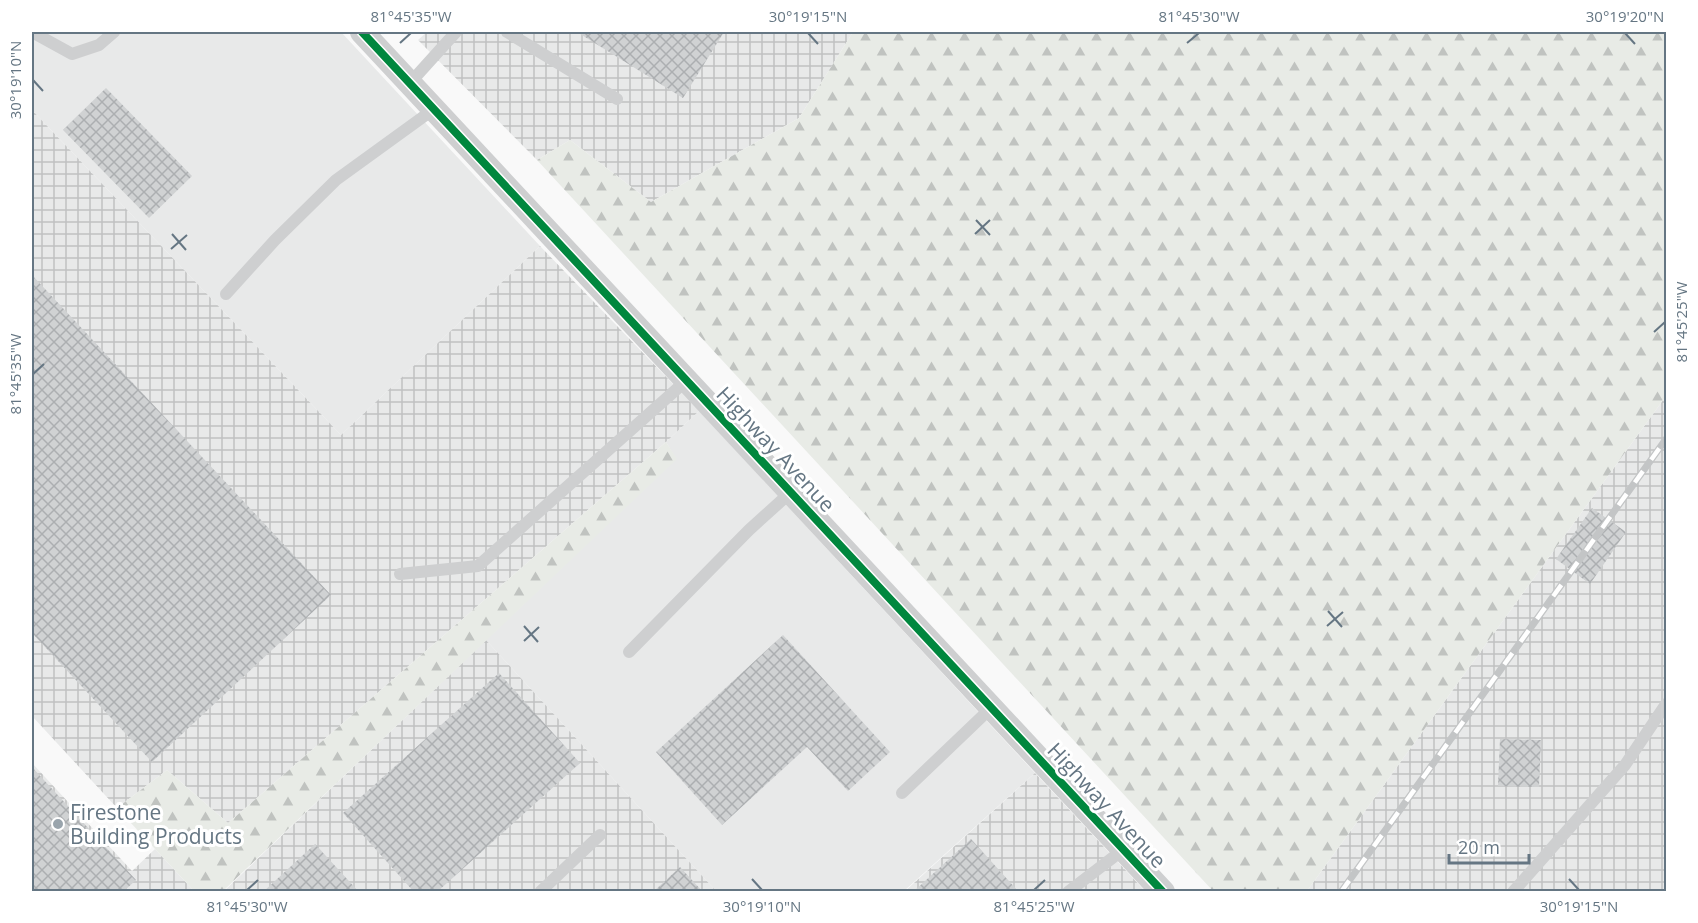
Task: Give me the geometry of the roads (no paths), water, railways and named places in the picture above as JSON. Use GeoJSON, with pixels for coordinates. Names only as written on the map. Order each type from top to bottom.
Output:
{"type":"FeatureCollection","features":[{"type":"Feature","properties":{"kind":"street","name":"Highway Avenue"},"geometry":{"type":"LineString","coordinates":[[362,32],[1163,891]]}},
{"type":"Feature","properties":{"kind":"lane"},"geometry":{"type":"LineString","coordinates":[[32,32],[72,54],[99,45],[114,32]]}},
{"type":"Feature","properties":{"kind":"lane"},"geometry":{"type":"LineString","coordinates":[[410,83],[456,32]]}},
{"type":"Feature","properties":{"kind":"lane"},"geometry":{"type":"LineString","coordinates":[[507,32],[617,99]]}},
{"type":"Feature","properties":{"kind":"lane"},"geometry":{"type":"LineString","coordinates":[[226,294],[275,240],[336,180],[434,108]]}},
{"type":"Feature","properties":{"kind":"lane"},"geometry":{"type":"LineString","coordinates":[[400,574],[478,566],[687,380]]}},
{"type":"Feature","properties":{"kind":"lane"},"geometry":{"type":"LineString","coordinates":[[629,652],[791,492]]}},
{"type":"Feature","properties":{"kind":"lane"},"geometry":{"type":"LineString","coordinates":[[1513,891],[1625,765],[1666,704]]}},
{"type":"Feature","properties":{"kind":"lane"},"geometry":{"type":"LineString","coordinates":[[902,793],[992,707]]}},
{"type":"Feature","properties":{"kind":"lane"},"geometry":{"type":"LineString","coordinates":[[540,891],[600,834]]}},
{"type":"Feature","properties":{"kind":"lane"},"geometry":{"type":"LineString","coordinates":[[1068,891],[1124,849]]}},
{"type":"Feature","properties":{"kind":"railway"},"geometry":{"type":"LineString","coordinates":[[1341,892],[1666,439]]}},
{"type":"Feature","properties":{"kind":"place","name":"Firestone Building Products"},"geometry":{"type":"Point","coordinates":[58,824]}}]}
